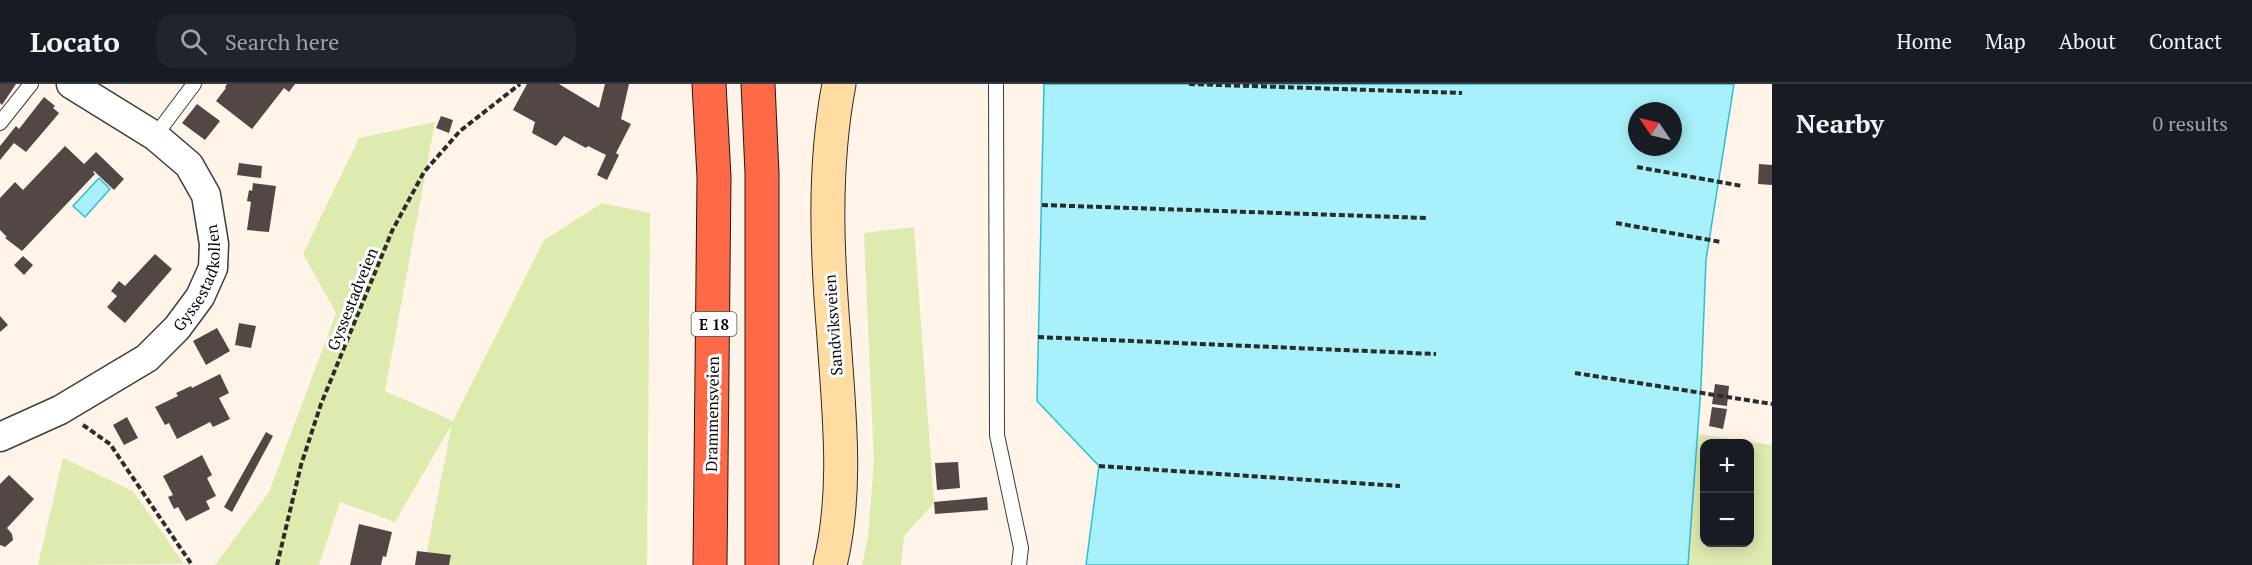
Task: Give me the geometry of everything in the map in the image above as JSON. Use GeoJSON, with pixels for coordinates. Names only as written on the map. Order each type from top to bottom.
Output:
{"type":"FeatureCollection","features":[{"type":"Feature","properties":{"kind":"highway","name":"Drammensveien"},"geometry":{"type":"LineString","coordinates":[[708,84],[714,177],[710,565]]}},
{"type":"Feature","properties":{"kind":"highway"},"geometry":{"type":"LineString","coordinates":[[758,84],[762,173],[762,565]]}},
{"type":"Feature","properties":{"kind":"main road","name":"Sandviksveien"},"geometry":{"type":"LineString","coordinates":[[830,565],[837,529],[842,470],[828,226],[831,142],[839,84]]}},
{"type":"Feature","properties":{"kind":"street","name":"Gyssestadkollen"},"geometry":{"type":"LineString","coordinates":[[0,437],[60,410],[147,358],[177,328],[200,297],[213,268],[214,244],[206,195],[189,165],[155,136],[70,84]]}},
{"type":"Feature","properties":{"kind":"lane"},"geometry":{"type":"LineString","coordinates":[[0,123],[31,84]]}},
{"type":"Feature","properties":{"kind":"lane"},"geometry":{"type":"LineString","coordinates":[[155,136],[194,84]]}},
{"type":"Feature","properties":{"kind":"lane"},"geometry":{"type":"LineString","coordinates":[[996,84],[997,435],[1022,548],[1019,565]]}},
{"type":"Feature","properties":{"kind":"path","name":"Gyssestadveien"},"geometry":{"type":"LineString","coordinates":[[277,565],[301,465],[321,404],[392,231],[424,172],[460,130],[520,84]]}},
{"type":"Feature","properties":{"kind":"path"},"geometry":{"type":"LineString","coordinates":[[1189,84],[1462,93]]}},
{"type":"Feature","properties":{"kind":"path"},"geometry":{"type":"LineString","coordinates":[[1637,167],[1742,186]]}},
{"type":"Feature","properties":{"kind":"path"},"geometry":{"type":"LineString","coordinates":[[1042,205],[1426,218]]}},
{"type":"Feature","properties":{"kind":"path"},"geometry":{"type":"LineString","coordinates":[[1616,223],[1720,242]]}},
{"type":"Feature","properties":{"kind":"path"},"geometry":{"type":"LineString","coordinates":[[1038,337],[1436,354]]}},
{"type":"Feature","properties":{"kind":"path"},"geometry":{"type":"LineString","coordinates":[[1575,373],[1772,404]]}},
{"type":"Feature","properties":{"kind":"path"},"geometry":{"type":"LineString","coordinates":[[60,410],[110,444],[192,565]]}},
{"type":"Feature","properties":{"kind":"path"},"geometry":{"type":"LineString","coordinates":[[1099,466],[1400,486]]}},
{"type":"Feature","properties":{"kind":"green space"},"geometry":{"type":"Polygon","coordinates":[[[435,122],[385,391],[453,421],[544,240],[602,203],[650,213],[647,565],[424,565],[452,424],[395,522],[340,502],[319,565],[215,565],[269,492],[336,313],[303,254],[359,138],[435,122]]]}},
{"type":"Feature","properties":{"kind":"green space"},"geometry":{"type":"Polygon","coordinates":[[[914,227],[934,503],[904,536],[901,565],[862,565],[868,537],[874,462],[864,233],[914,227]]]}},
{"type":"Feature","properties":{"kind":"green space"},"geometry":{"type":"Polygon","coordinates":[[[1698,434],[1732,439],[1700,439],[1700,547],[1754,547],[1754,442],[1772,445],[1772,565],[1688,565],[1698,434]]]}},
{"type":"Feature","properties":{"kind":"green space"},"geometry":{"type":"Polygon","coordinates":[[[63,458],[133,491],[184,564],[38,565],[63,458]]]}},
{"type":"Feature","properties":{"kind":"water"},"geometry":{"type":"Polygon","coordinates":[[[1044,84],[1734,84],[1706,260],[1701,386],[1688,565],[1086,565],[1099,466],[1037,401],[1044,84]]]}},
{"type":"Feature","properties":{"kind":"water"},"geometry":{"type":"Polygon","coordinates":[[[99,178],[110,189],[85,217],[73,206],[99,178]]]}},
{"type":"Feature","properties":{"kind":"building"},"geometry":{"type":"Polygon","coordinates":[[[0,84],[16,84],[2,105],[0,103],[0,84]]]}},
{"type":"Feature","properties":{"kind":"building"},"geometry":{"type":"Polygon","coordinates":[[[227,84],[295,84],[289,92],[284,88],[252,129],[216,101],[227,84]]]}},
{"type":"Feature","properties":{"kind":"building"},"geometry":{"type":"Polygon","coordinates":[[[527,84],[559,84],[599,108],[605,84],[629,84],[621,119],[631,124],[616,153],[619,155],[607,180],[597,175],[606,155],[588,146],[586,148],[564,136],[556,146],[532,133],[535,122],[513,110],[527,84]]]}},
{"type":"Feature","properties":{"kind":"building"},"geometry":{"type":"Polygon","coordinates":[[[44,97],[55,106],[53,108],[59,113],[26,152],[14,143],[0,160],[0,146],[16,126],[19,129],[44,97]]]}},
{"type":"Feature","properties":{"kind":"building"},"geometry":{"type":"Polygon","coordinates":[[[197,104],[220,121],[205,140],[182,123],[197,104]]]}},
{"type":"Feature","properties":{"kind":"building"},"geometry":{"type":"Polygon","coordinates":[[[441,116],[453,120],[449,133],[436,128],[441,116]]]}},
{"type":"Feature","properties":{"kind":"building"},"geometry":{"type":"Polygon","coordinates":[[[65,146],[84,164],[96,152],[124,179],[114,190],[94,171],[95,174],[22,251],[5,238],[7,237],[0,230],[0,198],[15,182],[23,190],[65,146]]]}},
{"type":"Feature","properties":{"kind":"building"},"geometry":{"type":"Polygon","coordinates":[[[239,163],[262,166],[261,178],[237,175],[239,163]]]}},
{"type":"Feature","properties":{"kind":"building"},"geometry":{"type":"Polygon","coordinates":[[[1759,164],[1772,165],[1772,185],[1758,184],[1759,164]]]}},
{"type":"Feature","properties":{"kind":"building"},"geometry":{"type":"Polygon","coordinates":[[[253,183],[276,186],[269,232],[247,230],[251,202],[247,201],[253,183]]]}},
{"type":"Feature","properties":{"kind":"building"},"geometry":{"type":"Polygon","coordinates":[[[155,254],[172,269],[125,323],[107,307],[117,296],[111,291],[119,281],[125,286],[155,254]]]}},
{"type":"Feature","properties":{"kind":"building"},"geometry":{"type":"Polygon","coordinates":[[[23,256],[33,265],[24,275],[14,265],[23,256]]]}},
{"type":"Feature","properties":{"kind":"building"},"geometry":{"type":"Polygon","coordinates":[[[0,316],[8,325],[0,332],[0,316]]]}},
{"type":"Feature","properties":{"kind":"building"},"geometry":{"type":"Polygon","coordinates":[[[239,323],[256,326],[251,348],[235,345],[239,323]]]}},
{"type":"Feature","properties":{"kind":"building"},"geometry":{"type":"Polygon","coordinates":[[[217,328],[230,351],[206,365],[193,341],[217,328]]]}},
{"type":"Feature","properties":{"kind":"building"},"geometry":{"type":"Polygon","coordinates":[[[220,374],[229,393],[219,398],[230,419],[213,427],[210,422],[177,439],[169,423],[165,425],[155,407],[178,396],[176,393],[220,374]]]}},
{"type":"Feature","properties":{"kind":"building"},"geometry":{"type":"Polygon","coordinates":[[[1715,384],[1729,386],[1727,406],[1712,404],[1715,384]]]}},
{"type":"Feature","properties":{"kind":"building"},"geometry":{"type":"Polygon","coordinates":[[[1712,407],[1727,409],[1723,429],[1709,426],[1712,407]]]}},
{"type":"Feature","properties":{"kind":"building"},"geometry":{"type":"Polygon","coordinates":[[[127,417],[138,438],[124,445],[113,425],[127,417]]]}},
{"type":"Feature","properties":{"kind":"building"},"geometry":{"type":"Polygon","coordinates":[[[266,432],[273,436],[232,512],[224,507],[266,432]]]}},
{"type":"Feature","properties":{"kind":"building"},"geometry":{"type":"Polygon","coordinates":[[[202,455],[212,475],[207,478],[216,496],[206,501],[210,509],[186,521],[178,507],[174,509],[168,497],[173,495],[163,476],[202,455]]]}},
{"type":"Feature","properties":{"kind":"building"},"geometry":{"type":"Polygon","coordinates":[[[958,462],[960,488],[937,490],[935,463],[958,462]]]}},
{"type":"Feature","properties":{"kind":"building"},"geometry":{"type":"Polygon","coordinates":[[[9,475],[34,499],[7,528],[13,540],[5,547],[0,545],[0,484],[9,475]]]}},
{"type":"Feature","properties":{"kind":"building"},"geometry":{"type":"Polygon","coordinates":[[[987,497],[988,510],[935,514],[934,502],[987,497]]]}},
{"type":"Feature","properties":{"kind":"building"},"geometry":{"type":"Polygon","coordinates":[[[359,524],[392,532],[386,557],[383,556],[381,565],[350,565],[359,524]]]}},
{"type":"Feature","properties":{"kind":"building"},"geometry":{"type":"Polygon","coordinates":[[[417,551],[451,555],[449,565],[415,565],[417,551]]]}}]}
